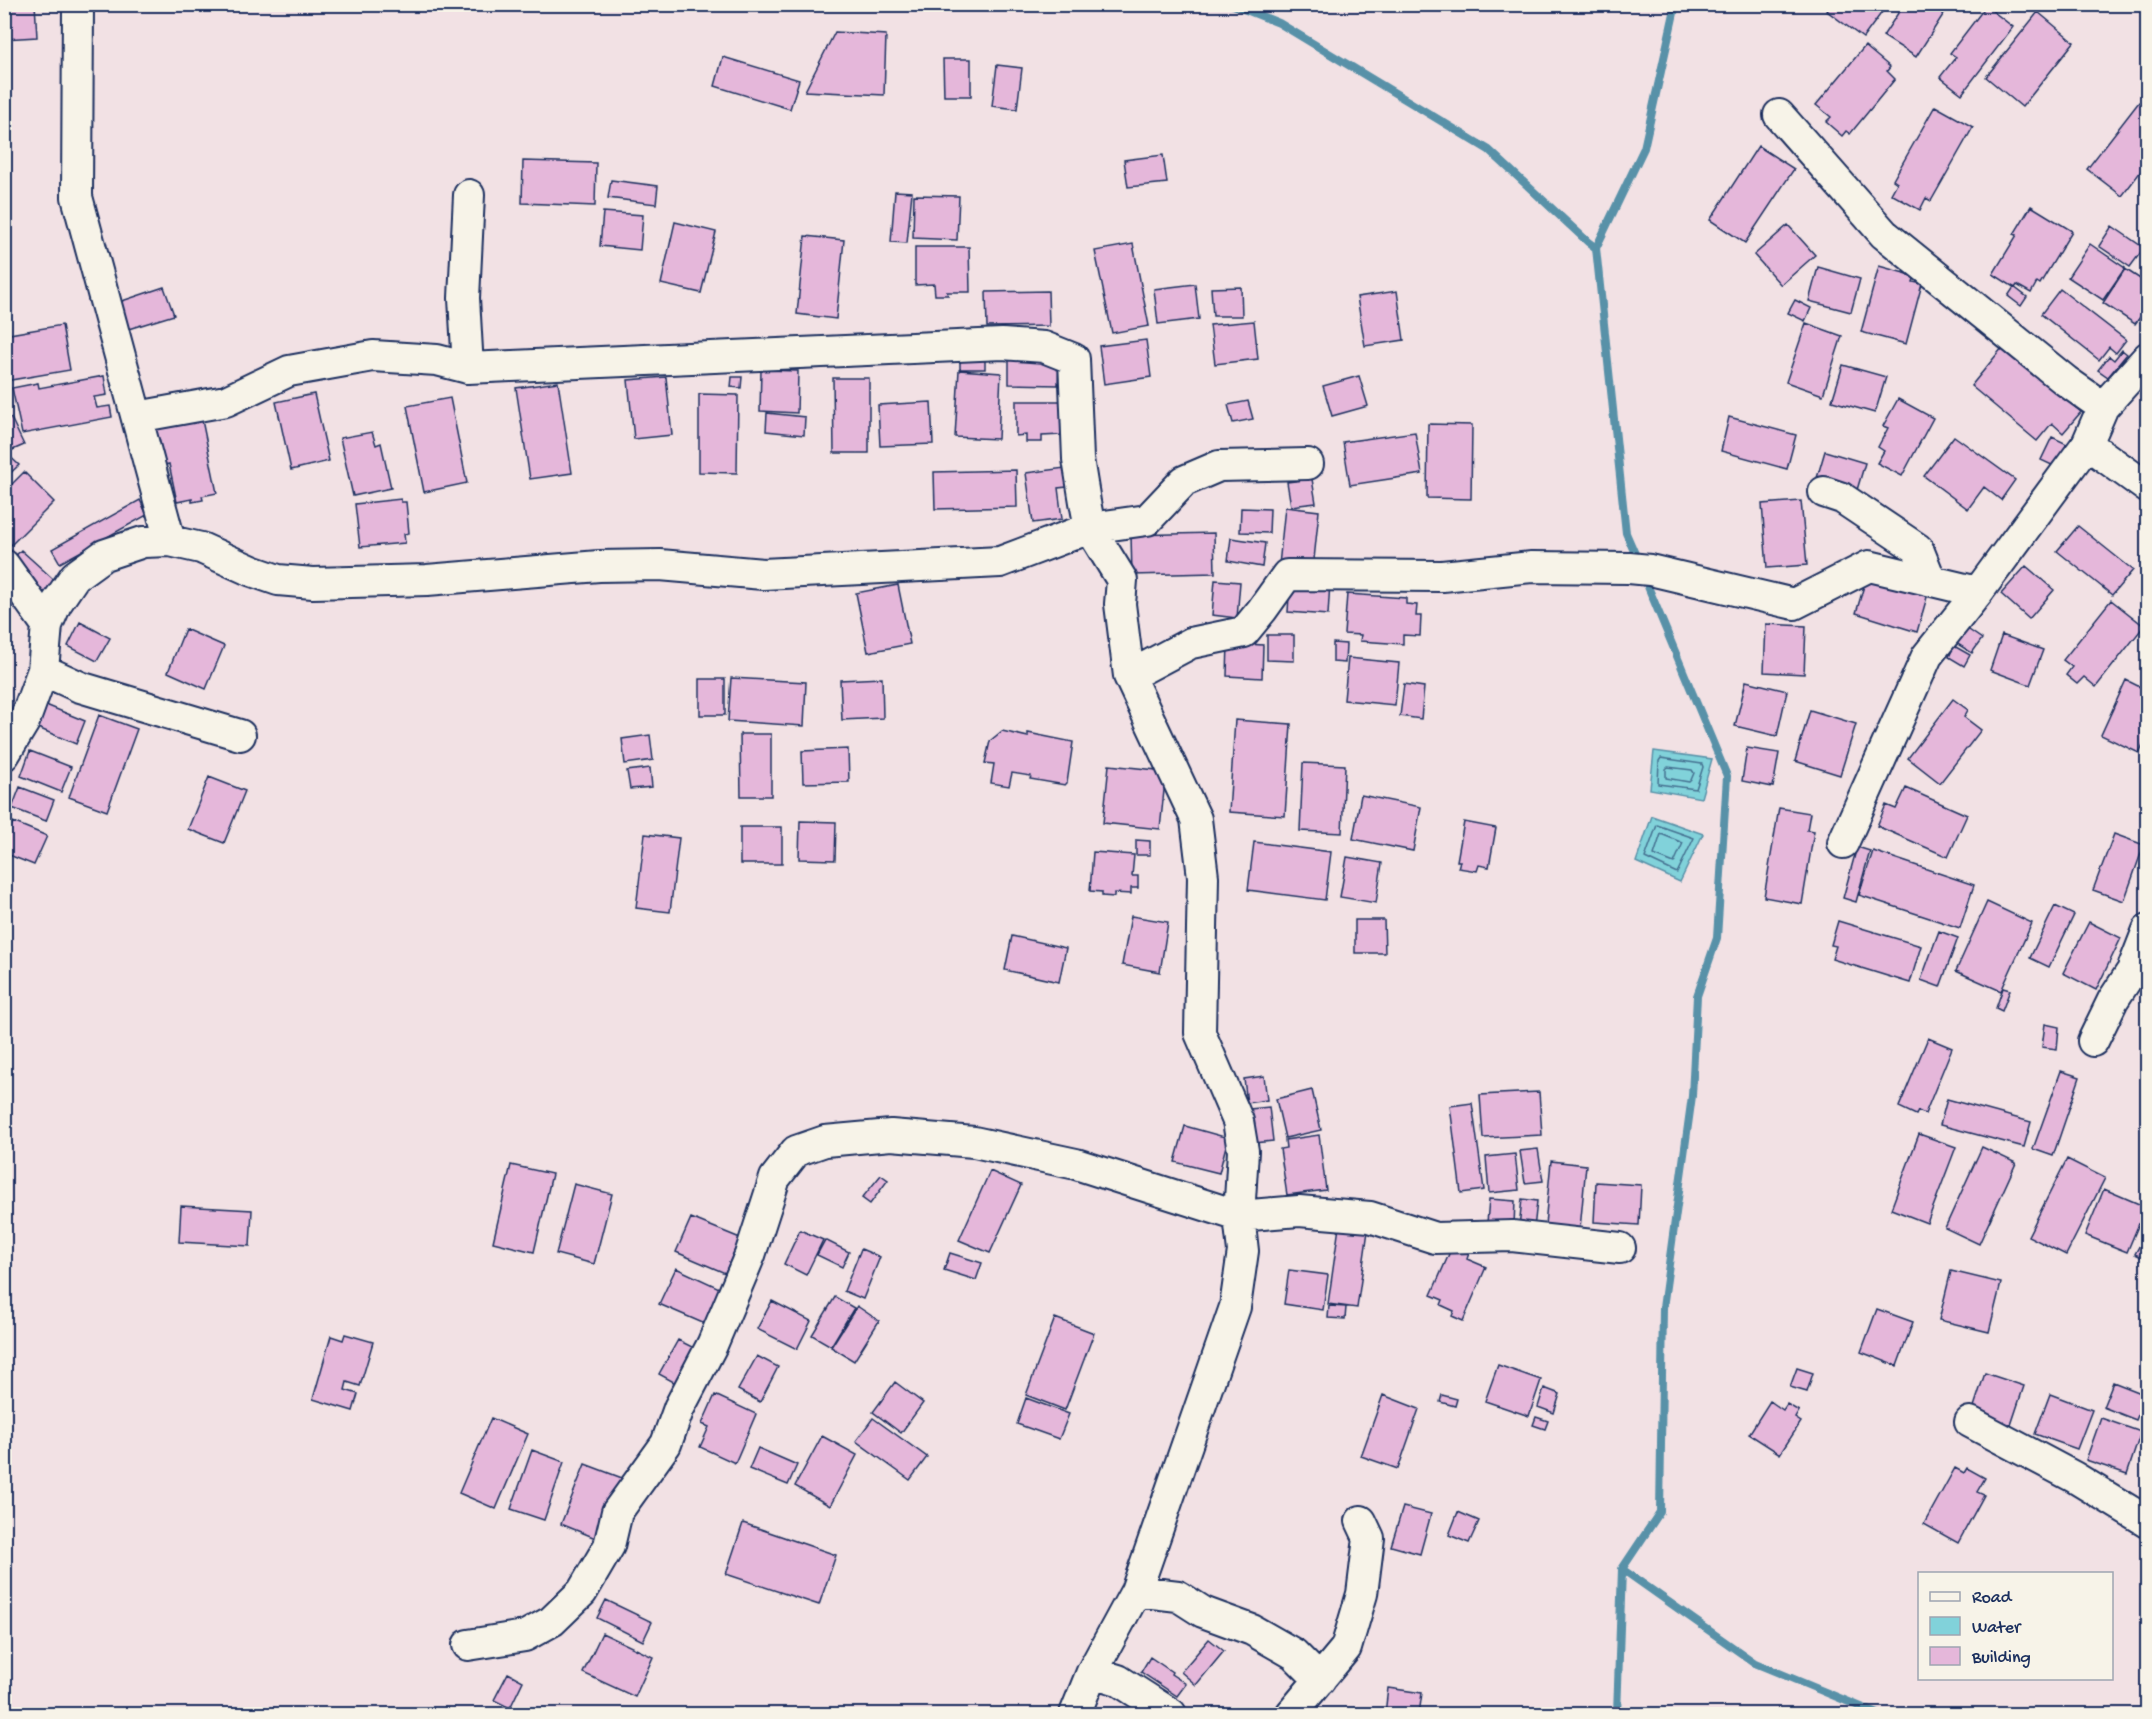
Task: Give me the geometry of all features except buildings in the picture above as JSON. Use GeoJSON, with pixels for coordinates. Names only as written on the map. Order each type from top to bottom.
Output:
{"type":"FeatureCollection","features":[{"type":"Feature","properties":{"kind":"street"},"geometry":{"type":"LineString","coordinates":[[78,4],[77,197],[170,541]]}},
{"type":"Feature","properties":{"kind":"street"},"geometry":{"type":"LineString","coordinates":[[1779,115],[1884,234],[2057,374],[2103,407]]}},
{"type":"Feature","properties":{"kind":"street"},"geometry":{"type":"LineString","coordinates":[[468,368],[464,298],[469,195]]}},
{"type":"Feature","properties":{"kind":"street"},"geometry":{"type":"LineString","coordinates":[[137,417],[226,401],[289,371],[373,356],[437,360],[468,368],[1002,344],[1044,347],[1074,359],[1078,459],[1090,528],[1122,580],[1120,604],[1129,676],[1196,819],[1203,877],[1200,1033],[1238,1120],[1243,1151],[1239,1216],[1243,1251],[1235,1307],[1136,1591],[1092,1672],[1075,1714]]}},
{"type":"Feature","properties":{"kind":"street"},"geometry":{"type":"LineString","coordinates":[[1843,843],[1927,656],[1978,592],[2087,444],[2103,407],[2148,357]]}},
{"type":"Feature","properties":{"kind":"street"},"geometry":{"type":"LineString","coordinates":[[2087,444],[2148,488]]}},
{"type":"Feature","properties":{"kind":"street"},"geometry":{"type":"LineString","coordinates":[[4,756],[24,722],[43,670],[47,625],[56,604],[75,576],[104,555],[143,542],[170,541],[201,548],[278,580],[313,583],[427,580],[599,566],[660,565],[763,574],[1000,562],[1090,528],[1147,520],[1184,482],[1219,466],[1308,464]]}},
{"type":"Feature","properties":{"kind":"street"},"geometry":{"type":"LineString","coordinates":[[1824,492],[1842,498],[1918,549],[1930,579]]}},
{"type":"Feature","properties":{"kind":"street"},"geometry":{"type":"LineString","coordinates":[[4,565],[47,625]]}},
{"type":"Feature","properties":{"kind":"street"},"geometry":{"type":"LineString","coordinates":[[1129,676],[1191,644],[1244,632],[1287,575],[1442,576],[1532,567],[1640,569],[1794,604],[1869,566],[1978,592]]}},
{"type":"Feature","properties":{"kind":"street"},"geometry":{"type":"LineString","coordinates":[[43,670],[80,687],[240,735]]}},
{"type":"Feature","properties":{"kind":"street"},"geometry":{"type":"LineString","coordinates":[[2092,1041],[2113,1000],[2132,971],[2148,930]]}},
{"type":"Feature","properties":{"kind":"street"},"geometry":{"type":"LineString","coordinates":[[468,1645],[525,1636],[552,1621],[582,1592],[609,1546],[617,1512],[666,1444],[679,1408],[712,1345],[750,1255],[775,1178],[796,1151],[825,1140],[891,1135],[974,1142],[1076,1164],[1239,1216],[1299,1211],[1370,1217],[1435,1238],[1512,1236],[1620,1248]]}},
{"type":"Feature","properties":{"kind":"street"},"geometry":{"type":"LineString","coordinates":[[1970,1422],[2074,1477],[2148,1522]]}},
{"type":"Feature","properties":{"kind":"street"},"geometry":{"type":"LineString","coordinates":[[1291,1714],[1346,1648],[1362,1594],[1369,1538],[1362,1521]]}},
{"type":"Feature","properties":{"kind":"street"},"geometry":{"type":"LineString","coordinates":[[1136,1591],[1178,1596],[1203,1611],[1252,1630],[1294,1654],[1320,1680]]}},
{"type":"Feature","properties":{"kind":"street"},"geometry":{"type":"LineString","coordinates":[[1092,1672],[1118,1680],[1171,1714]]}},
{"type":"Feature","properties":{"kind":"water"},"geometry":{"type":"Polygon","coordinates":[[[1654,751],[1712,759],[1701,798],[1650,789],[1654,751]]]}},
{"type":"Feature","properties":{"kind":"water"},"geometry":{"type":"Polygon","coordinates":[[[1652,816],[1703,834],[1680,882],[1636,862],[1652,816]]]}},
{"type":"Feature","properties":{"kind":"waterway"},"geometry":{"type":"LineString","coordinates":[[1231,4],[1279,23],[1489,150],[1596,248]]}},
{"type":"Feature","properties":{"kind":"waterway"},"geometry":{"type":"LineString","coordinates":[[1639,563],[1626,533],[1596,248],[1644,148],[1676,4]]}},
{"type":"Feature","properties":{"kind":"waterway"},"geometry":{"type":"LineString","coordinates":[[1617,1714],[1622,1569],[1660,1512],[1663,1308],[1692,1096],[1697,996],[1717,938],[1727,776],[1644,577]]}},
{"type":"Feature","properties":{"kind":"waterway"},"geometry":{"type":"LineString","coordinates":[[1622,1569],[1755,1663],[1878,1714]]}}]}
